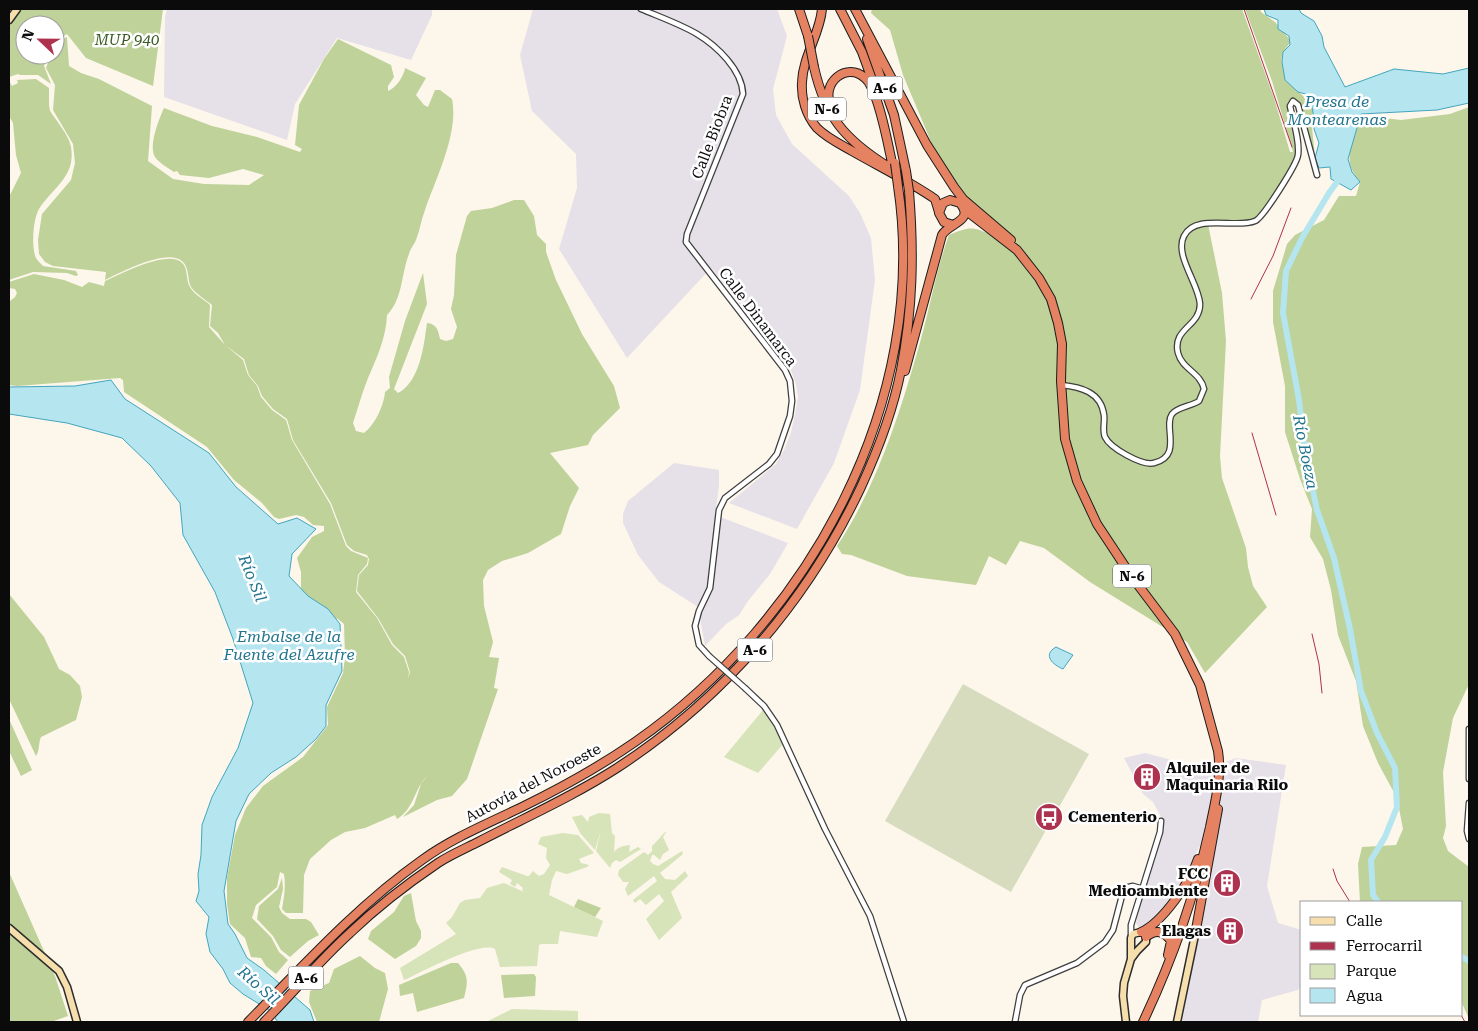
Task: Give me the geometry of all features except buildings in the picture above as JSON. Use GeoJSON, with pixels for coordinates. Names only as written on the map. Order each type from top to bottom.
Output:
{"type":"FeatureCollection","features":[{"type":"Feature","properties":{"kind":"highway","name":"N-6"},"geometry":{"type":"LineString","coordinates":[[799,9],[808,36],[818,85],[828,110],[837,123],[855,143],[870,155],[947,201]]}},
{"type":"Feature","properties":{"kind":"highway"},"geometry":{"type":"LineString","coordinates":[[822,9],[820,22],[803,72],[802,99],[818,129],[834,141],[935,199],[940,210],[947,201],[957,201]]}},
{"type":"Feature","properties":{"kind":"highway","name":"Autovía del Noroeste"},"geometry":{"type":"LineString","coordinates":[[248,1022],[342,926],[380,892],[424,858],[471,831],[587,773],[636,741],[670,715],[709,682],[779,605],[825,535],[849,489],[870,441],[887,385],[895,351],[903,277],[904,246],[903,220],[893,163],[878,98],[862,52],[840,9]]}},
{"type":"Feature","properties":{"kind":"highway"},"geometry":{"type":"LineString","coordinates":[[854,9],[927,145],[942,177],[957,201]]}},
{"type":"Feature","properties":{"kind":"highway","name":"Autovía del Noroeste"},"geometry":{"type":"LineString","coordinates":[[264,1022],[348,934],[386,901],[440,862],[575,793],[616,768],[653,743],[699,706],[757,647],[792,605],[819,565],[854,501],[888,419],[904,352],[911,301],[913,231],[909,191],[899,133],[887,92],[854,9]]}},
{"type":"Feature","properties":{"kind":"highway"},"geometry":{"type":"LineString","coordinates":[[855,143],[839,120],[827,96],[835,78],[848,73],[861,75],[871,87],[893,163]]}},
{"type":"Feature","properties":{"kind":"highway"},"geometry":{"type":"LineString","coordinates":[[927,145],[963,199],[1009,238],[1017,250]]}},
{"type":"Feature","properties":{"kind":"highway","name":"N-6"},"geometry":{"type":"LineString","coordinates":[[925,188],[936,197],[944,222],[956,224]]}},
{"type":"Feature","properties":{"kind":"highway","name":"N-6"},"geometry":{"type":"LineString","coordinates":[[957,201],[980,224],[1017,250],[1039,278],[1051,300],[1062,344],[1061,385],[1065,439],[1077,481],[1097,524],[1132,576],[1175,634],[1200,685],[1220,762],[1215,805],[1190,906],[1173,953],[1143,1022]]}},
{"type":"Feature","properties":{"kind":"highway"},"geometry":{"type":"LineString","coordinates":[[854,501],[864,487],[877,459],[890,420],[942,235],[948,228],[963,218],[964,209]]}},
{"type":"Feature","properties":{"kind":"highway"},"geometry":{"type":"LineString","coordinates":[[956,224],[972,221],[980,224]]}},
{"type":"Feature","properties":{"kind":"highway"},"geometry":{"type":"LineString","coordinates":[[1195,935],[1221,791],[1220,762]]}},
{"type":"Feature","properties":{"kind":"highway"},"geometry":{"type":"LineString","coordinates":[[1142,934],[1154,924],[1185,887],[1196,866],[1215,805]]}},
{"type":"Feature","properties":{"kind":"highway","name":"N-6"},"geometry":{"type":"LineString","coordinates":[[1142,934],[1159,931],[1166,934],[1171,941],[1150,1007]]}},
{"type":"Feature","properties":{"kind":"street"},"geometry":{"type":"LineString","coordinates":[[9,20],[16,9]]}},
{"type":"Feature","properties":{"kind":"street","name":"Calle Biobra"},"geometry":{"type":"LineString","coordinates":[[641,9],[697,34],[707,41],[732,66],[743,90],[730,128],[687,234]]}},
{"type":"Feature","properties":{"kind":"street"},"geometry":{"type":"LineString","coordinates":[[1061,385],[1087,391],[1099,400],[1104,415],[1104,433],[1109,443],[1142,462],[1152,463],[1162,459],[1172,442],[1169,425],[1172,416],[1175,412],[1199,401],[1204,393],[1204,384],[1182,363],[1178,352],[1177,341],[1179,336],[1196,319],[1200,305],[1198,294],[1182,253],[1181,245],[1185,234],[1196,226],[1252,222],[1263,215],[1298,158],[1298,147],[1290,106],[1293,101],[1298,105],[1316,175]]}},
{"type":"Feature","properties":{"kind":"street","name":"Calle Dinamarca"},"geometry":{"type":"LineString","coordinates":[[687,234],[686,242],[688,247],[785,370],[792,390],[790,416],[776,454],[769,464],[725,498],[719,510],[710,588],[699,611],[695,626],[699,645],[764,706],[777,725],[825,829],[870,916],[904,1022]]}},
{"type":"Feature","properties":{"kind":"street"},"geometry":{"type":"LineString","coordinates":[[1469,729],[1469,779]]}},
{"type":"Feature","properties":{"kind":"street"},"geometry":{"type":"LineString","coordinates":[[1469,804],[1467,831],[1469,839]]}},
{"type":"Feature","properties":{"kind":"street"},"geometry":{"type":"LineString","coordinates":[[1126,1022],[1123,996],[1124,983],[1131,959],[1131,925],[1160,832],[1161,821]]}},
{"type":"Feature","properties":{"kind":"street"},"geometry":{"type":"LineString","coordinates":[[1015,1022],[1020,995],[1025,985],[1067,968],[1099,947],[1113,930],[1124,888],[1133,886],[1142,889]]}},
{"type":"Feature","properties":{"kind":"street"},"geometry":{"type":"LineString","coordinates":[[1131,959],[1146,942],[1142,934],[1135,928],[1134,918]]}},
{"type":"Feature","properties":{"kind":"street"},"geometry":{"type":"LineString","coordinates":[[9,928],[59,971],[67,987],[77,1022]]}},
{"type":"Feature","properties":{"kind":"street"},"geometry":{"type":"LineString","coordinates":[[1131,940],[1142,934]]}},
{"type":"Feature","properties":{"kind":"street"},"geometry":{"type":"LineString","coordinates":[[1177,1022],[1195,935]]}},
{"type":"Feature","properties":{"kind":"street"},"geometry":{"type":"LineString","coordinates":[[1131,940],[1136,947],[1140,948]]}},
{"type":"Feature","properties":{"kind":"shaded area"},"geometry":{"type":"Polygon","coordinates":[[[167,9],[432,9],[432,15],[411,60],[337,38],[295,104],[287,140],[164,97],[165,17],[167,9]]]}},
{"type":"Feature","properties":{"kind":"shaded area"},"geometry":{"type":"Polygon","coordinates":[[[533,9],[777,9],[787,36],[773,89],[776,115],[792,144],[849,196],[860,213],[871,238],[875,280],[860,390],[834,463],[797,529],[729,503],[776,464],[791,432],[798,397],[796,384],[790,368],[711,268],[627,358],[559,249],[577,188],[576,154],[532,111],[520,55],[533,9]]]}},
{"type":"Feature","properties":{"kind":"shaded area"},"geometry":{"type":"Polygon","coordinates":[[[674,463],[719,470],[715,515],[788,543],[770,574],[739,615],[726,624],[705,646],[698,607],[659,582],[638,555],[623,523],[623,514],[628,501],[674,463]]]}},
{"type":"Feature","properties":{"kind":"shaded area"},"geometry":{"type":"Polygon","coordinates":[[[1145,753],[1206,769],[1236,758],[1286,765],[1267,886],[1278,923],[1300,929],[1300,987],[1298,990],[1262,1000],[1258,1022],[1182,1022],[1214,848],[1199,847],[1183,883],[1145,928],[1139,927],[1136,923],[1144,887],[1163,829],[1162,819],[1153,802],[1143,794],[1124,758],[1145,753]]]}},
{"type":"Feature","properties":{"kind":"green space","name":"MUP 940"},"geometry":{"type":"Polygon","coordinates":[[[21,9],[163,9],[153,86],[86,58],[67,34],[65,35],[65,15],[16,15],[21,9]]]}},
{"type":"Feature","properties":{"kind":"green space"},"geometry":{"type":"Polygon","coordinates":[[[872,9],[1242,9],[1274,98],[1290,152],[1293,152],[1272,81],[1245,9],[1260,9],[1261,12],[1275,22],[1291,41],[1282,55],[1283,70],[1292,84],[1314,106],[1312,128],[1315,157],[1313,158],[1300,104],[1291,103],[1298,148],[1297,157],[1261,217],[1254,221],[1208,224],[1222,293],[1226,341],[1220,456],[1222,478],[1246,548],[1253,586],[1267,607],[1205,673],[1187,642],[1090,582],[1044,548],[1020,541],[1006,565],[989,556],[976,585],[907,576],[851,555],[842,554],[837,546],[863,502],[894,428],[949,235],[961,230],[975,229],[991,235],[999,224],[963,193],[949,175],[932,144],[903,75],[890,30],[871,13],[872,9]]]}},
{"type":"Feature","properties":{"kind":"green space","name":"MUP 940"},"geometry":{"type":"Polygon","coordinates":[[[15,16],[15,65],[44,65],[51,84],[38,75],[18,74],[9,77],[9,27],[15,16]]]}},
{"type":"Feature","properties":{"kind":"green space"},"geometry":{"type":"Polygon","coordinates":[[[67,37],[69,66],[152,106],[148,161],[173,179],[204,184],[249,185],[264,175],[243,169],[209,178],[180,175],[177,171],[174,172],[166,167],[155,157],[153,152],[155,132],[164,108],[212,126],[257,137],[300,152],[302,149],[295,145],[299,105],[324,59],[338,39],[391,65],[394,77],[388,86],[388,91],[399,81],[405,68],[426,78],[416,95],[428,107],[435,90],[440,90],[452,99],[452,126],[445,155],[416,240],[406,262],[399,294],[387,315],[381,347],[353,423],[356,431],[364,433],[372,425],[381,409],[385,392],[390,388],[389,377],[405,321],[423,273],[427,304],[394,389],[398,393],[411,381],[416,372],[420,362],[427,323],[435,326],[440,339],[446,341],[453,339],[457,327],[451,309],[454,295],[456,255],[467,216],[471,211],[492,208],[514,200],[524,200],[534,216],[537,235],[546,244],[546,252],[556,280],[582,334],[614,386],[620,408],[593,435],[588,445],[550,453],[579,488],[570,506],[561,534],[528,553],[502,561],[488,570],[483,580],[484,606],[493,642],[489,657],[499,658],[494,688],[498,689],[467,779],[452,796],[437,800],[403,817],[414,805],[421,784],[407,810],[397,819],[395,815],[365,828],[345,832],[331,840],[310,859],[304,875],[303,913],[286,913],[282,909],[285,879],[284,874],[280,872],[277,887],[256,905],[252,918],[271,937],[279,952],[288,960],[276,974],[266,966],[261,958],[251,957],[245,938],[230,924],[227,904],[227,878],[235,835],[246,808],[263,786],[303,757],[328,725],[327,707],[343,673],[345,657],[344,624],[338,619],[323,616],[324,606],[314,605],[301,590],[301,572],[297,558],[312,537],[324,531],[324,526],[313,525],[304,517],[296,515],[279,519],[274,517],[262,503],[234,480],[207,447],[124,392],[123,380],[120,378],[17,386],[9,385],[9,302],[17,293],[15,289],[9,288],[9,282],[34,274],[64,280],[82,287],[89,282],[104,286],[105,281],[143,264],[174,259],[183,264],[192,290],[210,305],[209,327],[225,345],[218,333],[210,326],[212,305],[191,287],[185,264],[182,261],[175,258],[166,257],[155,259],[132,267],[105,280],[106,272],[53,266],[45,262],[39,254],[38,240],[42,214],[71,180],[75,163],[73,144],[53,110],[55,85],[46,68],[47,65],[65,65],[65,38],[67,37]],[[225,345],[243,360],[248,375],[257,386],[261,397],[272,410],[286,420],[292,440],[330,504],[346,546],[351,551],[368,558],[367,564],[358,575],[356,592],[377,618],[392,645],[404,657],[409,672],[408,678],[410,672],[405,656],[393,644],[378,618],[357,591],[359,575],[368,565],[369,559],[367,555],[354,551],[347,545],[331,503],[293,440],[287,419],[273,409],[262,396],[258,386],[249,375],[244,359],[225,345]]]}},
{"type":"Feature","properties":{"kind":"green space"},"geometry":{"type":"Polygon","coordinates":[[[36,79],[49,88],[50,111],[68,138],[72,157],[67,174],[39,209],[35,219],[33,233],[34,253],[43,266],[76,271],[78,275],[33,272],[9,280],[9,197],[21,173],[16,155],[13,123],[9,116],[9,81],[12,86],[18,83],[17,80],[36,79]]]}},
{"type":"Feature","properties":{"kind":"green space"},"geometry":{"type":"Polygon","coordinates":[[[1469,107],[1469,684],[1453,718],[1443,772],[1446,826],[1443,838],[1448,851],[1469,867],[1469,1019],[1463,1005],[1463,901],[1360,901],[1358,864],[1362,847],[1396,845],[1403,829],[1397,798],[1378,763],[1363,726],[1356,681],[1338,635],[1331,590],[1323,559],[1310,537],[1312,509],[1285,432],[1285,386],[1273,322],[1273,291],[1287,244],[1295,235],[1324,220],[1339,196],[1356,196],[1360,182],[1351,167],[1350,154],[1358,125],[1375,117],[1401,120],[1450,114],[1469,107]]]}},
{"type":"Feature","properties":{"kind":"green space"},"geometry":{"type":"Polygon","coordinates":[[[9,594],[44,637],[59,669],[70,675],[80,686],[82,697],[76,720],[41,737],[36,756],[9,699],[9,594]]]}},
{"type":"Feature","properties":{"kind":"green space"},"geometry":{"type":"Polygon","coordinates":[[[963,684],[1089,754],[1011,892],[885,821],[963,684]]]}},
{"type":"Feature","properties":{"kind":"green space"},"geometry":{"type":"Polygon","coordinates":[[[763,710],[784,743],[758,773],[724,757],[763,710]]]}},
{"type":"Feature","properties":{"kind":"green space"},"geometry":{"type":"Polygon","coordinates":[[[9,719],[32,770],[21,776],[9,751],[9,719]]]}},
{"type":"Feature","properties":{"kind":"green space"},"geometry":{"type":"Polygon","coordinates":[[[599,813],[610,814],[612,833],[615,836],[614,852],[621,847],[630,845],[629,852],[638,847],[641,849],[620,862],[616,860],[610,868],[596,851],[601,830],[595,850],[580,833],[572,817],[582,815],[588,822],[589,817],[599,813]]]}},
{"type":"Feature","properties":{"kind":"green space"},"geometry":{"type":"Polygon","coordinates":[[[667,831],[663,837],[669,850],[663,854],[660,860],[652,855],[650,861],[658,866],[682,851],[683,854],[660,873],[665,879],[675,880],[685,871],[688,876],[671,892],[682,918],[659,940],[646,919],[664,901],[659,894],[646,905],[640,899],[635,903],[633,900],[657,881],[654,876],[628,896],[625,889],[629,882],[623,882],[618,875],[619,870],[644,852],[648,855],[652,851],[652,846],[667,831]]]}},
{"type":"Feature","properties":{"kind":"green space"},"geometry":{"type":"Polygon","coordinates":[[[563,833],[578,835],[594,853],[579,859],[581,863],[589,865],[587,867],[567,874],[556,871],[549,895],[603,921],[597,937],[560,931],[558,944],[539,945],[537,966],[500,967],[495,949],[487,947],[464,953],[404,980],[400,968],[456,934],[446,923],[460,903],[465,900],[480,898],[487,888],[504,883],[524,892],[523,888],[517,883],[515,887],[510,884],[512,880],[499,872],[502,867],[527,876],[533,871],[539,876],[544,874],[550,865],[546,858],[547,848],[538,844],[541,837],[563,833]]]}},
{"type":"Feature","properties":{"kind":"green space"},"geometry":{"type":"Polygon","coordinates":[[[9,872],[55,976],[68,1016],[51,1022],[9,1022],[9,872]]]}},
{"type":"Feature","properties":{"kind":"green space"},"geometry":{"type":"Polygon","coordinates":[[[282,878],[283,889],[279,907],[282,913],[290,919],[306,919],[311,922],[319,935],[308,941],[290,957],[281,950],[273,936],[257,919],[259,906],[278,889],[282,878]]]}},
{"type":"Feature","properties":{"kind":"green space"},"geometry":{"type":"Polygon","coordinates":[[[411,893],[416,921],[421,931],[421,938],[416,946],[395,959],[368,939],[371,931],[394,912],[404,896],[411,893]]]}},
{"type":"Feature","properties":{"kind":"green space"},"geometry":{"type":"Polygon","coordinates":[[[578,899],[601,908],[595,917],[574,907],[578,899]]]}},
{"type":"Feature","properties":{"kind":"green space"},"geometry":{"type":"Polygon","coordinates":[[[360,956],[385,973],[388,989],[379,1022],[317,1022],[309,1002],[310,991],[329,983],[334,969],[360,956]]]}},
{"type":"Feature","properties":{"kind":"green space"},"geometry":{"type":"Polygon","coordinates":[[[451,963],[458,963],[466,975],[467,983],[464,998],[417,1012],[413,993],[400,996],[399,985],[451,963]]]}},
{"type":"Feature","properties":{"kind":"green space"},"geometry":{"type":"Polygon","coordinates":[[[534,974],[536,977],[535,996],[504,998],[501,975],[534,974]]]}},
{"type":"Feature","properties":{"kind":"green space"},"geometry":{"type":"Polygon","coordinates":[[[512,1009],[578,1011],[578,1022],[486,1022],[512,1009]]]}},
{"type":"Feature","properties":{"kind":"water","name":"Presa de Montearenas"},"geometry":{"type":"Polygon","coordinates":[[[1264,9],[1299,9],[1301,13],[1314,21],[1322,36],[1324,47],[1345,87],[1394,69],[1443,74],[1469,68],[1469,103],[1437,110],[1361,114],[1348,159],[1352,172],[1360,182],[1351,190],[1331,179],[1330,167],[1319,168],[1315,158],[1319,143],[1314,129],[1311,103],[1313,96],[1298,92],[1285,80],[1282,62],[1283,52],[1290,45],[1289,36],[1278,29],[1278,20],[1266,15],[1264,9]]]}},
{"type":"Feature","properties":{"kind":"water","name":"Embalse de la Fuente del Azufre"},"geometry":{"type":"Polygon","coordinates":[[[111,380],[125,399],[209,453],[236,487],[278,524],[297,518],[316,529],[292,554],[289,576],[308,596],[328,609],[340,624],[342,671],[326,705],[326,726],[316,739],[296,757],[271,773],[249,794],[236,821],[224,891],[228,924],[247,958],[264,970],[310,1010],[314,1022],[278,1022],[269,1010],[243,994],[230,983],[223,969],[210,952],[206,934],[209,917],[196,901],[199,891],[198,874],[202,825],[212,797],[238,748],[253,703],[233,639],[215,592],[183,535],[180,503],[151,466],[122,438],[67,423],[9,414],[9,387],[75,386],[111,380]]]}},
{"type":"Feature","properties":{"kind":"water"},"geometry":{"type":"Polygon","coordinates":[[[1056,647],[1073,655],[1063,669],[1050,660],[1050,653],[1056,647]]]}},
{"type":"Feature","properties":{"kind":"waterway","name":"Río Boeza"},"geometry":{"type":"LineString","coordinates":[[1337,175],[1337,182],[1302,238],[1286,271],[1283,313],[1299,400],[1306,457],[1317,510],[1334,558],[1350,629],[1361,691],[1377,733],[1395,768],[1397,807],[1385,837],[1371,860],[1373,895],[1377,901]]}},
{"type":"Feature","properties":{"kind":"waterway","name":"Río Boeza"},"geometry":{"type":"LineString","coordinates":[[1463,958],[1469,961]]}},
{"type":"Feature","properties":{"kind":"railway"},"geometry":{"type":"LineString","coordinates":[[1244,9],[1292,147]]}},
{"type":"Feature","properties":{"kind":"railway"},"geometry":{"type":"LineString","coordinates":[[1251,299],[1273,256],[1291,208]]}},
{"type":"Feature","properties":{"kind":"railway"},"geometry":{"type":"LineString","coordinates":[[1252,433],[1276,515]]}},
{"type":"Feature","properties":{"kind":"railway"},"geometry":{"type":"LineString","coordinates":[[1312,634],[1319,664],[1322,693]]}},
{"type":"Feature","properties":{"kind":"railway"},"geometry":{"type":"LineString","coordinates":[[1333,869],[1337,881],[1349,901]]}},
{"type":"Feature","properties":{"kind":"railway"},"geometry":{"type":"LineString","coordinates":[[1462,1016],[1465,1022]]}},
{"type":"Feature","properties":{"kind":"place","name":"Alquiler de Maquinaria Rilo"},"geometry":{"type":"Point","coordinates":[1147,777]}},
{"type":"Feature","properties":{"kind":"place","name":"Cementerio"},"geometry":{"type":"Point","coordinates":[1049,817]}},
{"type":"Feature","properties":{"kind":"place","name":"FCC Medioambiente"},"geometry":{"type":"Point","coordinates":[1227,883]}},
{"type":"Feature","properties":{"kind":"place","name":"Elagas"},"geometry":{"type":"Point","coordinates":[1230,931]}},
{"type":"Feature","properties":{"kind":"water label","name":"Río Sil"},"geometry":{"type":"Point","coordinates":[253,578]}},
{"type":"Feature","properties":{"kind":"water label","name":"Río Sil"},"geometry":{"type":"Point","coordinates":[259,985]}}]}
